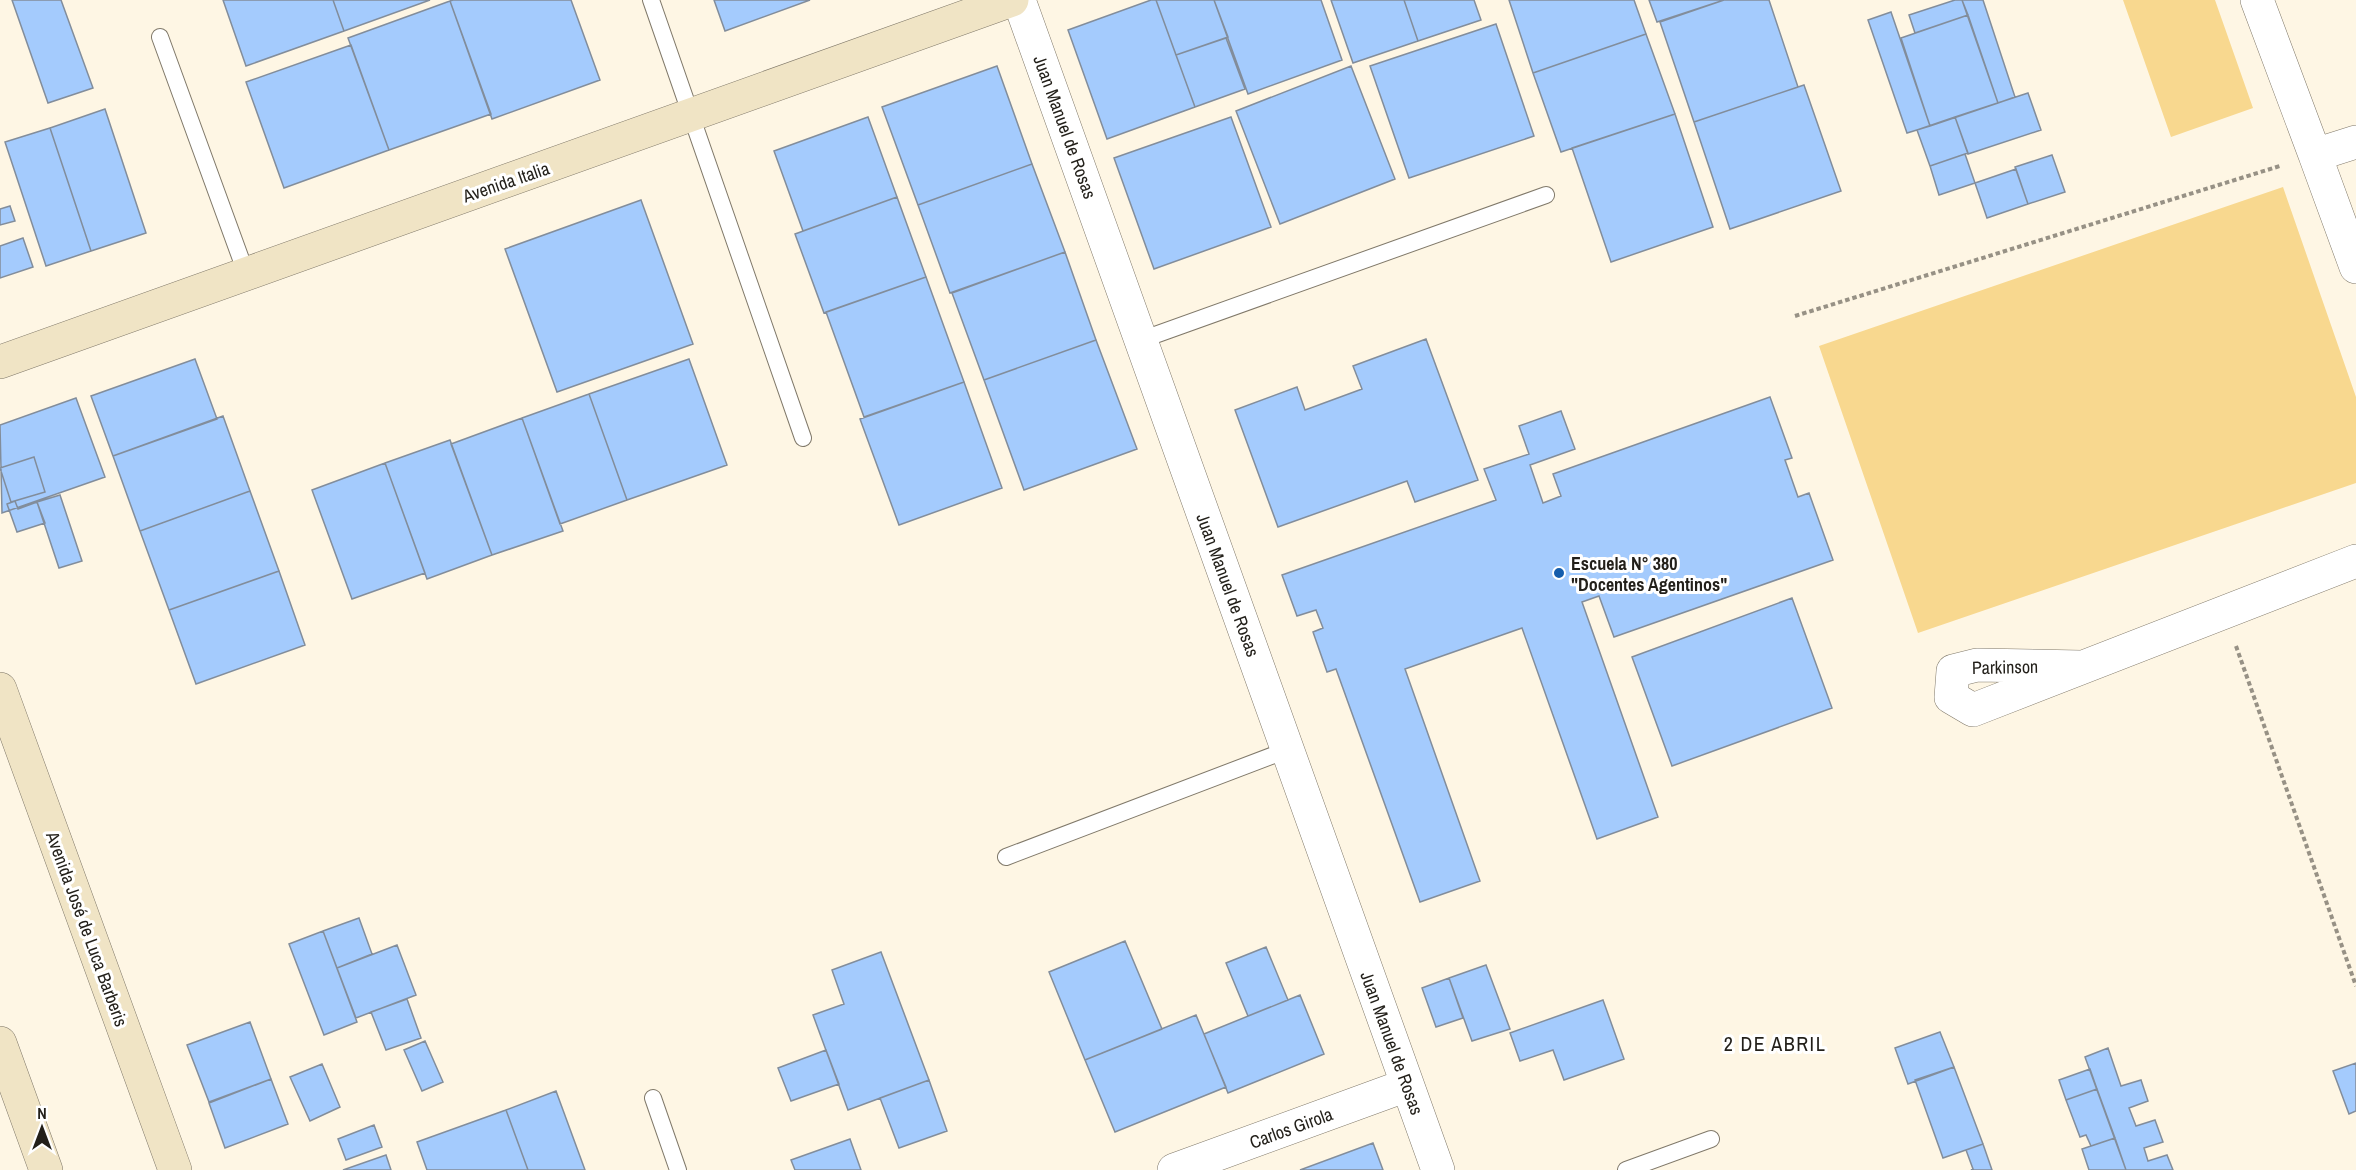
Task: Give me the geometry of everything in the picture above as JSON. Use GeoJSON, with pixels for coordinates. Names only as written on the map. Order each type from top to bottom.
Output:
{"type":"FeatureCollection","features":[{"type":"Feature","properties":{"kind":"main road","name":"Avenida Italia"},"geometry":{"type":"LineString","coordinates":[[0,362],[691,117],[1012,0]]}},
{"type":"Feature","properties":{"kind":"main road","name":"Avenida José de Luca Barberis"},"geometry":{"type":"LineString","coordinates":[[0,689],[175,1170]]}},
{"type":"Feature","properties":{"kind":"main road"},"geometry":{"type":"LineString","coordinates":[[4,1064],[46,1170]]}},
{"type":"Feature","properties":{"kind":"street","name":"Juan Manuel de Rosas"},"geometry":{"type":"LineString","coordinates":[[1019,0],[1438,1170]]}},
{"type":"Feature","properties":{"kind":"street"},"geometry":{"type":"LineString","coordinates":[[2257,0],[2356,267]]}},
{"type":"Feature","properties":{"kind":"street"},"geometry":{"type":"LineString","coordinates":[[2315,155],[2356,142]]}},
{"type":"Feature","properties":{"kind":"street"},"geometry":{"type":"LineString","coordinates":[[2081,667],[2356,561]]}},
{"type":"Feature","properties":{"kind":"street","name":"Carlos Girola"},"geometry":{"type":"LineString","coordinates":[[1174,1170],[1407,1086]]}},
{"type":"Feature","properties":{"kind":"lane"},"geometry":{"type":"LineString","coordinates":[[651,0],[803,438]]}},
{"type":"Feature","properties":{"kind":"lane"},"geometry":{"type":"LineString","coordinates":[[160,37],[246,273]]}},
{"type":"Feature","properties":{"kind":"lane"},"geometry":{"type":"LineString","coordinates":[[1141,340],[1546,195]]}},
{"type":"Feature","properties":{"kind":"lane"},"geometry":{"type":"LineString","coordinates":[[1006,857],[1287,750]]}},
{"type":"Feature","properties":{"kind":"lane"},"geometry":{"type":"LineString","coordinates":[[653,1098],[678,1170]]}},
{"type":"Feature","properties":{"kind":"lane"},"geometry":{"type":"LineString","coordinates":[[1626,1170],[1711,1139]]}},
{"type":"Feature","properties":{"kind":"path"},"geometry":{"type":"LineString","coordinates":[[1795,316],[2315,155]]}},
{"type":"Feature","properties":{"kind":"path"},"geometry":{"type":"LineString","coordinates":[[2224,612],[2356,986]]}},
{"type":"Feature","properties":{"kind":"shaded area"},"geometry":{"type":"Polygon","coordinates":[[[2123,0],[2215,0],[2253,108],[2171,137],[2123,0]]]}},
{"type":"Feature","properties":{"kind":"shaded area"},"geometry":{"type":"Polygon","coordinates":[[[2283,187],[2356,397],[2356,483],[1918,633],[1819,346],[2283,187]]]}},
{"type":"Feature","properties":{"kind":"building"},"geometry":{"type":"Polygon","coordinates":[[[12,0],[61,0],[93,88],[48,103],[12,0]]]}},
{"type":"Feature","properties":{"kind":"building"},"geometry":{"type":"Polygon","coordinates":[[[223,0],[333,0],[344,31],[246,66],[223,0]]]}},
{"type":"Feature","properties":{"kind":"building"},"geometry":{"type":"Polygon","coordinates":[[[333,0],[430,0],[344,31],[333,0]]]}},
{"type":"Feature","properties":{"kind":"building"},"geometry":{"type":"Polygon","coordinates":[[[571,0],[600,80],[492,119],[450,1],[571,0]]]}},
{"type":"Feature","properties":{"kind":"building"},"geometry":{"type":"Polygon","coordinates":[[[714,0],[810,0],[725,31],[714,0]]]}},
{"type":"Feature","properties":{"kind":"building"},"geometry":{"type":"Polygon","coordinates":[[[1156,0],[1195,107],[1107,139],[1068,30],[1156,0]]]}},
{"type":"Feature","properties":{"kind":"building"},"geometry":{"type":"Polygon","coordinates":[[[1156,0],[1214,0],[1228,37],[1176,55],[1156,0]]]}},
{"type":"Feature","properties":{"kind":"building"},"geometry":{"type":"Polygon","coordinates":[[[1214,0],[1321,0],[1342,60],[1248,94],[1214,0]]]}},
{"type":"Feature","properties":{"kind":"building"},"geometry":{"type":"Polygon","coordinates":[[[1331,0],[1404,0],[1418,41],[1353,63],[1331,0]]]}},
{"type":"Feature","properties":{"kind":"building"},"geometry":{"type":"Polygon","coordinates":[[[1404,0],[1474,0],[1481,20],[1418,41],[1404,0]]]}},
{"type":"Feature","properties":{"kind":"building"},"geometry":{"type":"Polygon","coordinates":[[[1509,0],[1634,0],[1646,34],[1533,73],[1509,0]]]}},
{"type":"Feature","properties":{"kind":"building"},"geometry":{"type":"Polygon","coordinates":[[[1649,0],[1724,0],[1657,22],[1649,0]]]}},
{"type":"Feature","properties":{"kind":"building"},"geometry":{"type":"Polygon","coordinates":[[[1724,0],[1769,0],[1798,87],[1694,122],[1660,22],[1724,0]]]}},
{"type":"Feature","properties":{"kind":"building"},"geometry":{"type":"Polygon","coordinates":[[[1955,0],[1962,0],[1968,15],[1915,33],[1909,15],[1955,0]]]}},
{"type":"Feature","properties":{"kind":"building"},"geometry":{"type":"Polygon","coordinates":[[[1962,0],[1983,0],[2015,97],[1998,103],[1962,0]]]}},
{"type":"Feature","properties":{"kind":"building"},"geometry":{"type":"Polygon","coordinates":[[[450,1],[491,114],[389,150],[348,38],[450,1]]]}},
{"type":"Feature","properties":{"kind":"building"},"geometry":{"type":"Polygon","coordinates":[[[1891,12],[1930,126],[1907,133],[1868,20],[1891,12]]]}},
{"type":"Feature","properties":{"kind":"building"},"geometry":{"type":"Polygon","coordinates":[[[1968,15],[1998,103],[1930,126],[1901,38],[1968,15]]]}},
{"type":"Feature","properties":{"kind":"building"},"geometry":{"type":"Polygon","coordinates":[[[1496,24],[1534,136],[1409,178],[1370,66],[1496,24]]]}},
{"type":"Feature","properties":{"kind":"building"},"geometry":{"type":"Polygon","coordinates":[[[1646,34],[1675,114],[1561,152],[1533,73],[1646,34]]]}},
{"type":"Feature","properties":{"kind":"building"},"geometry":{"type":"Polygon","coordinates":[[[1226,38],[1245,89],[1195,107],[1176,55],[1226,38]]]}},
{"type":"Feature","properties":{"kind":"building"},"geometry":{"type":"Polygon","coordinates":[[[351,45],[389,150],[284,188],[246,82],[351,45]]]}},
{"type":"Feature","properties":{"kind":"building"},"geometry":{"type":"Polygon","coordinates":[[[997,66],[1032,164],[918,205],[882,107],[997,66]]]}},
{"type":"Feature","properties":{"kind":"building"},"geometry":{"type":"Polygon","coordinates":[[[1351,66],[1395,179],[1280,224],[1236,111],[1351,66]]]}},
{"type":"Feature","properties":{"kind":"building"},"geometry":{"type":"Polygon","coordinates":[[[1804,85],[1841,191],[1730,229],[1694,122],[1804,85]]]}},
{"type":"Feature","properties":{"kind":"building"},"geometry":{"type":"Polygon","coordinates":[[[2028,93],[2041,130],[1968,154],[1955,117],[2028,93]]]}},
{"type":"Feature","properties":{"kind":"building"},"geometry":{"type":"Polygon","coordinates":[[[105,109],[146,233],[91,251],[50,128],[105,109]]]}},
{"type":"Feature","properties":{"kind":"building"},"geometry":{"type":"Polygon","coordinates":[[[1675,114],[1713,227],[1611,262],[1572,148],[1675,114]]]}},
{"type":"Feature","properties":{"kind":"building"},"geometry":{"type":"Polygon","coordinates":[[[868,117],[897,197],[803,231],[774,151],[868,117]]]}},
{"type":"Feature","properties":{"kind":"building"},"geometry":{"type":"Polygon","coordinates":[[[1231,117],[1271,227],[1154,269],[1114,158],[1231,117]]]}},
{"type":"Feature","properties":{"kind":"building"},"geometry":{"type":"Polygon","coordinates":[[[1955,117],[1968,153],[1930,166],[1917,130],[1955,117]]]}},
{"type":"Feature","properties":{"kind":"building"},"geometry":{"type":"Polygon","coordinates":[[[50,128],[91,251],[46,266],[5,142],[50,128]]]}},
{"type":"Feature","properties":{"kind":"building"},"geometry":{"type":"Polygon","coordinates":[[[1965,154],[1975,183],[1939,195],[1930,166],[1965,154]]]}},
{"type":"Feature","properties":{"kind":"building"},"geometry":{"type":"Polygon","coordinates":[[[2052,155],[2065,192],[2028,204],[2015,167],[2052,155]]]}},
{"type":"Feature","properties":{"kind":"building"},"geometry":{"type":"Polygon","coordinates":[[[1032,164],[1065,252],[950,293],[918,205],[1032,164]]]}},
{"type":"Feature","properties":{"kind":"building"},"geometry":{"type":"Polygon","coordinates":[[[2016,169],[2028,204],[1987,218],[1975,183],[2016,169]]]}},
{"type":"Feature","properties":{"kind":"building"},"geometry":{"type":"Polygon","coordinates":[[[897,197],[926,277],[824,313],[795,234],[897,197]]]}},
{"type":"Feature","properties":{"kind":"building"},"geometry":{"type":"Polygon","coordinates":[[[641,200],[693,344],[557,392],[505,249],[641,200]]]}},
{"type":"Feature","properties":{"kind":"building"},"geometry":{"type":"Polygon","coordinates":[[[10,206],[15,221],[0,225],[0,209],[10,206]]]}},
{"type":"Feature","properties":{"kind":"building"},"geometry":{"type":"Polygon","coordinates":[[[23,238],[33,267],[0,278],[0,246],[23,238]]]}},
{"type":"Feature","properties":{"kind":"building"},"geometry":{"type":"Polygon","coordinates":[[[1065,252],[1096,340],[984,380],[952,293],[1065,252]]]}},
{"type":"Feature","properties":{"kind":"building"},"geometry":{"type":"Polygon","coordinates":[[[926,277],[964,382],[864,417],[826,312],[926,277]]]}},
{"type":"Feature","properties":{"kind":"building"},"geometry":{"type":"Polygon","coordinates":[[[1426,339],[1478,480],[1415,502],[1407,481],[1278,527],[1235,410],[1297,387],[1305,410],[1362,389],[1353,366],[1426,339]]]}},
{"type":"Feature","properties":{"kind":"building"},"geometry":{"type":"Polygon","coordinates":[[[1096,340],[1137,449],[1024,490],[984,380],[1096,340]]]}},
{"type":"Feature","properties":{"kind":"building"},"geometry":{"type":"Polygon","coordinates":[[[195,359],[217,419],[113,456],[91,396],[195,359]]]}},
{"type":"Feature","properties":{"kind":"building"},"geometry":{"type":"Polygon","coordinates":[[[689,359],[727,465],[627,500],[589,394],[689,359]]]}},
{"type":"Feature","properties":{"kind":"building"},"geometry":{"type":"Polygon","coordinates":[[[964,382],[1002,488],[899,525],[860,419],[964,382]]]}},
{"type":"Feature","properties":{"kind":"building"},"geometry":{"type":"Polygon","coordinates":[[[589,394],[627,500],[560,524],[522,418],[589,394]]]}},
{"type":"Feature","properties":{"kind":"building"},"geometry":{"type":"Polygon","coordinates":[[[1770,397],[1792,458],[1785,460],[1798,497],[1809,493],[1833,560],[1614,637],[1599,596],[1582,602],[1658,817],[1597,839],[1522,628],[1405,669],[1480,881],[1420,902],[1336,669],[1327,672],[1313,632],[1323,628],[1316,610],[1297,616],[1282,575],[1496,500],[1484,469],[1529,454],[1519,426],[1561,411],[1575,449],[1530,465],[1543,503],[1561,496],[1553,474],[1770,397]]]}},
{"type":"Feature","properties":{"kind":"building"},"geometry":{"type":"Polygon","coordinates":[[[76,398],[105,477],[2,513],[0,425],[76,398]]]}},
{"type":"Feature","properties":{"kind":"building"},"geometry":{"type":"Polygon","coordinates":[[[223,416],[250,491],[140,531],[113,456],[223,416]]]}},
{"type":"Feature","properties":{"kind":"building"},"geometry":{"type":"Polygon","coordinates":[[[522,418],[563,531],[492,555],[451,444],[522,418]]]}},
{"type":"Feature","properties":{"kind":"building"},"geometry":{"type":"Polygon","coordinates":[[[450,440],[492,555],[427,579],[385,463],[450,440]]]}},
{"type":"Feature","properties":{"kind":"building"},"geometry":{"type":"Polygon","coordinates":[[[34,457],[45,492],[11,502],[0,468],[34,457]]]}},
{"type":"Feature","properties":{"kind":"building"},"geometry":{"type":"Polygon","coordinates":[[[385,463],[425,573],[352,599],[312,490],[385,463]]]}},
{"type":"Feature","properties":{"kind":"building"},"geometry":{"type":"Polygon","coordinates":[[[250,491],[279,571],[169,610],[140,531],[250,491]]]}},
{"type":"Feature","properties":{"kind":"building"},"geometry":{"type":"Polygon","coordinates":[[[60,495],[82,561],[59,568],[37,502],[60,495]]]}},
{"type":"Feature","properties":{"kind":"building"},"geometry":{"type":"Polygon","coordinates":[[[15,501],[18,509],[37,502],[45,523],[17,532],[7,504],[15,501]]]}},
{"type":"Feature","properties":{"kind":"building"},"geometry":{"type":"Polygon","coordinates":[[[279,571],[305,645],[196,684],[169,610],[279,571]]]}},
{"type":"Feature","properties":{"kind":"building"},"geometry":{"type":"Polygon","coordinates":[[[1792,598],[1832,708],[1672,766],[1632,657],[1792,598]]]}},
{"type":"Feature","properties":{"kind":"building"},"geometry":{"type":"Polygon","coordinates":[[[359,918],[372,954],[337,968],[323,931],[359,918]]]}},
{"type":"Feature","properties":{"kind":"building"},"geometry":{"type":"Polygon","coordinates":[[[323,931],[357,1022],[324,1035],[289,944],[323,931]]]}},
{"type":"Feature","properties":{"kind":"building"},"geometry":{"type":"Polygon","coordinates":[[[1125,941],[1162,1029],[1085,1060],[1049,972],[1125,941]]]}},
{"type":"Feature","properties":{"kind":"building"},"geometry":{"type":"Polygon","coordinates":[[[397,945],[416,995],[356,1018],[337,968],[397,945]]]}},
{"type":"Feature","properties":{"kind":"building"},"geometry":{"type":"Polygon","coordinates":[[[1266,947],[1288,1000],[1248,1016],[1226,963],[1266,947]]]}},
{"type":"Feature","properties":{"kind":"building"},"geometry":{"type":"Polygon","coordinates":[[[881,952],[929,1080],[848,1110],[813,1015],[844,1004],[832,970],[881,952]]]}},
{"type":"Feature","properties":{"kind":"building"},"geometry":{"type":"Polygon","coordinates":[[[1486,965],[1510,1029],[1472,1041],[1449,978],[1486,965]]]}},
{"type":"Feature","properties":{"kind":"building"},"geometry":{"type":"Polygon","coordinates":[[[1449,978],[1463,1018],[1436,1027],[1422,988],[1449,978]]]}},
{"type":"Feature","properties":{"kind":"building"},"geometry":{"type":"Polygon","coordinates":[[[1300,995],[1324,1054],[1228,1093],[1204,1034],[1300,995]]]}},
{"type":"Feature","properties":{"kind":"building"},"geometry":{"type":"Polygon","coordinates":[[[407,999],[421,1038],[386,1050],[371,1012],[407,999]]]}},
{"type":"Feature","properties":{"kind":"building"},"geometry":{"type":"Polygon","coordinates":[[[1603,1000],[1624,1059],[1564,1080],[1553,1050],[1520,1061],[1510,1033],[1603,1000]]]}},
{"type":"Feature","properties":{"kind":"building"},"geometry":{"type":"Polygon","coordinates":[[[1196,1015],[1226,1087],[1115,1132],[1085,1060],[1196,1015]]]}},
{"type":"Feature","properties":{"kind":"building"},"geometry":{"type":"Polygon","coordinates":[[[250,1022],[271,1079],[209,1102],[187,1045],[250,1022]]]}},
{"type":"Feature","properties":{"kind":"building"},"geometry":{"type":"Polygon","coordinates":[[[1940,1032],[1954,1067],[1908,1084],[1895,1048],[1940,1032]]]}},
{"type":"Feature","properties":{"kind":"building"},"geometry":{"type":"Polygon","coordinates":[[[425,1041],[443,1082],[422,1091],[404,1050],[425,1041]]]}},
{"type":"Feature","properties":{"kind":"building"},"geometry":{"type":"Polygon","coordinates":[[[2108,1048],[2121,1086],[2141,1080],[2148,1101],[2129,1108],[2136,1126],[2155,1120],[2163,1142],[2144,1148],[2148,1161],[2167,1155],[2173,1170],[2126,1170],[2085,1057],[2108,1048]]]}},
{"type":"Feature","properties":{"kind":"building"},"geometry":{"type":"Polygon","coordinates":[[[826,1050],[839,1084],[791,1101],[778,1068],[826,1050]]]}},
{"type":"Feature","properties":{"kind":"building"},"geometry":{"type":"Polygon","coordinates":[[[2356,1063],[2356,1111],[2349,1114],[2333,1071],[2356,1063]]]}},
{"type":"Feature","properties":{"kind":"building"},"geometry":{"type":"Polygon","coordinates":[[[322,1064],[340,1107],[310,1121],[290,1077],[322,1064]]]}},
{"type":"Feature","properties":{"kind":"building"},"geometry":{"type":"Polygon","coordinates":[[[1954,1067],[1983,1144],[1943,1158],[1915,1080],[1954,1067]]]}},
{"type":"Feature","properties":{"kind":"building"},"geometry":{"type":"Polygon","coordinates":[[[2090,1069],[2097,1089],[2066,1100],[2059,1080],[2090,1069]]]}},
{"type":"Feature","properties":{"kind":"building"},"geometry":{"type":"Polygon","coordinates":[[[271,1079],[288,1124],[225,1148],[209,1103],[271,1079]]]}},
{"type":"Feature","properties":{"kind":"building"},"geometry":{"type":"Polygon","coordinates":[[[929,1080],[947,1131],[899,1148],[880,1098],[929,1080]]]}},
{"type":"Feature","properties":{"kind":"building"},"geometry":{"type":"Polygon","coordinates":[[[2097,1089],[2115,1138],[2091,1146],[2086,1135],[2080,1137],[2066,1100],[2097,1089]]]}},
{"type":"Feature","properties":{"kind":"building"},"geometry":{"type":"Polygon","coordinates":[[[556,1091],[585,1170],[528,1170],[506,1110],[556,1091]]]}},
{"type":"Feature","properties":{"kind":"building"},"geometry":{"type":"Polygon","coordinates":[[[506,1110],[528,1170],[427,1170],[417,1142],[506,1110]]]}},
{"type":"Feature","properties":{"kind":"building"},"geometry":{"type":"Polygon","coordinates":[[[374,1125],[382,1147],[346,1160],[338,1139],[374,1125]]]}},
{"type":"Feature","properties":{"kind":"building"},"geometry":{"type":"Polygon","coordinates":[[[2115,1138],[2126,1170],[2089,1170],[2082,1149],[2115,1138]]]}},
{"type":"Feature","properties":{"kind":"building"},"geometry":{"type":"Polygon","coordinates":[[[850,1139],[861,1170],[795,1170],[791,1160],[850,1139]]]}},
{"type":"Feature","properties":{"kind":"building"},"geometry":{"type":"Polygon","coordinates":[[[1373,1143],[1383,1170],[1300,1170],[1373,1143]]]}},
{"type":"Feature","properties":{"kind":"building"},"geometry":{"type":"Polygon","coordinates":[[[1983,1144],[1992,1170],[1971,1170],[1973,1169],[1966,1150],[1983,1144]]]}},
{"type":"Feature","properties":{"kind":"building"},"geometry":{"type":"Polygon","coordinates":[[[386,1155],[391,1170],[343,1170],[386,1155]]]}},
{"type":"Feature","properties":{"kind":"place","name":"Escuela N° 380 \"Docentes Agentinos\""},"geometry":{"type":"Point","coordinates":[1559,573]}},
{"type":"Feature","properties":{"kind":"district","name":"2 DE ABRIL"},"geometry":{"type":"Point","coordinates":[1775,1043]}}]}
